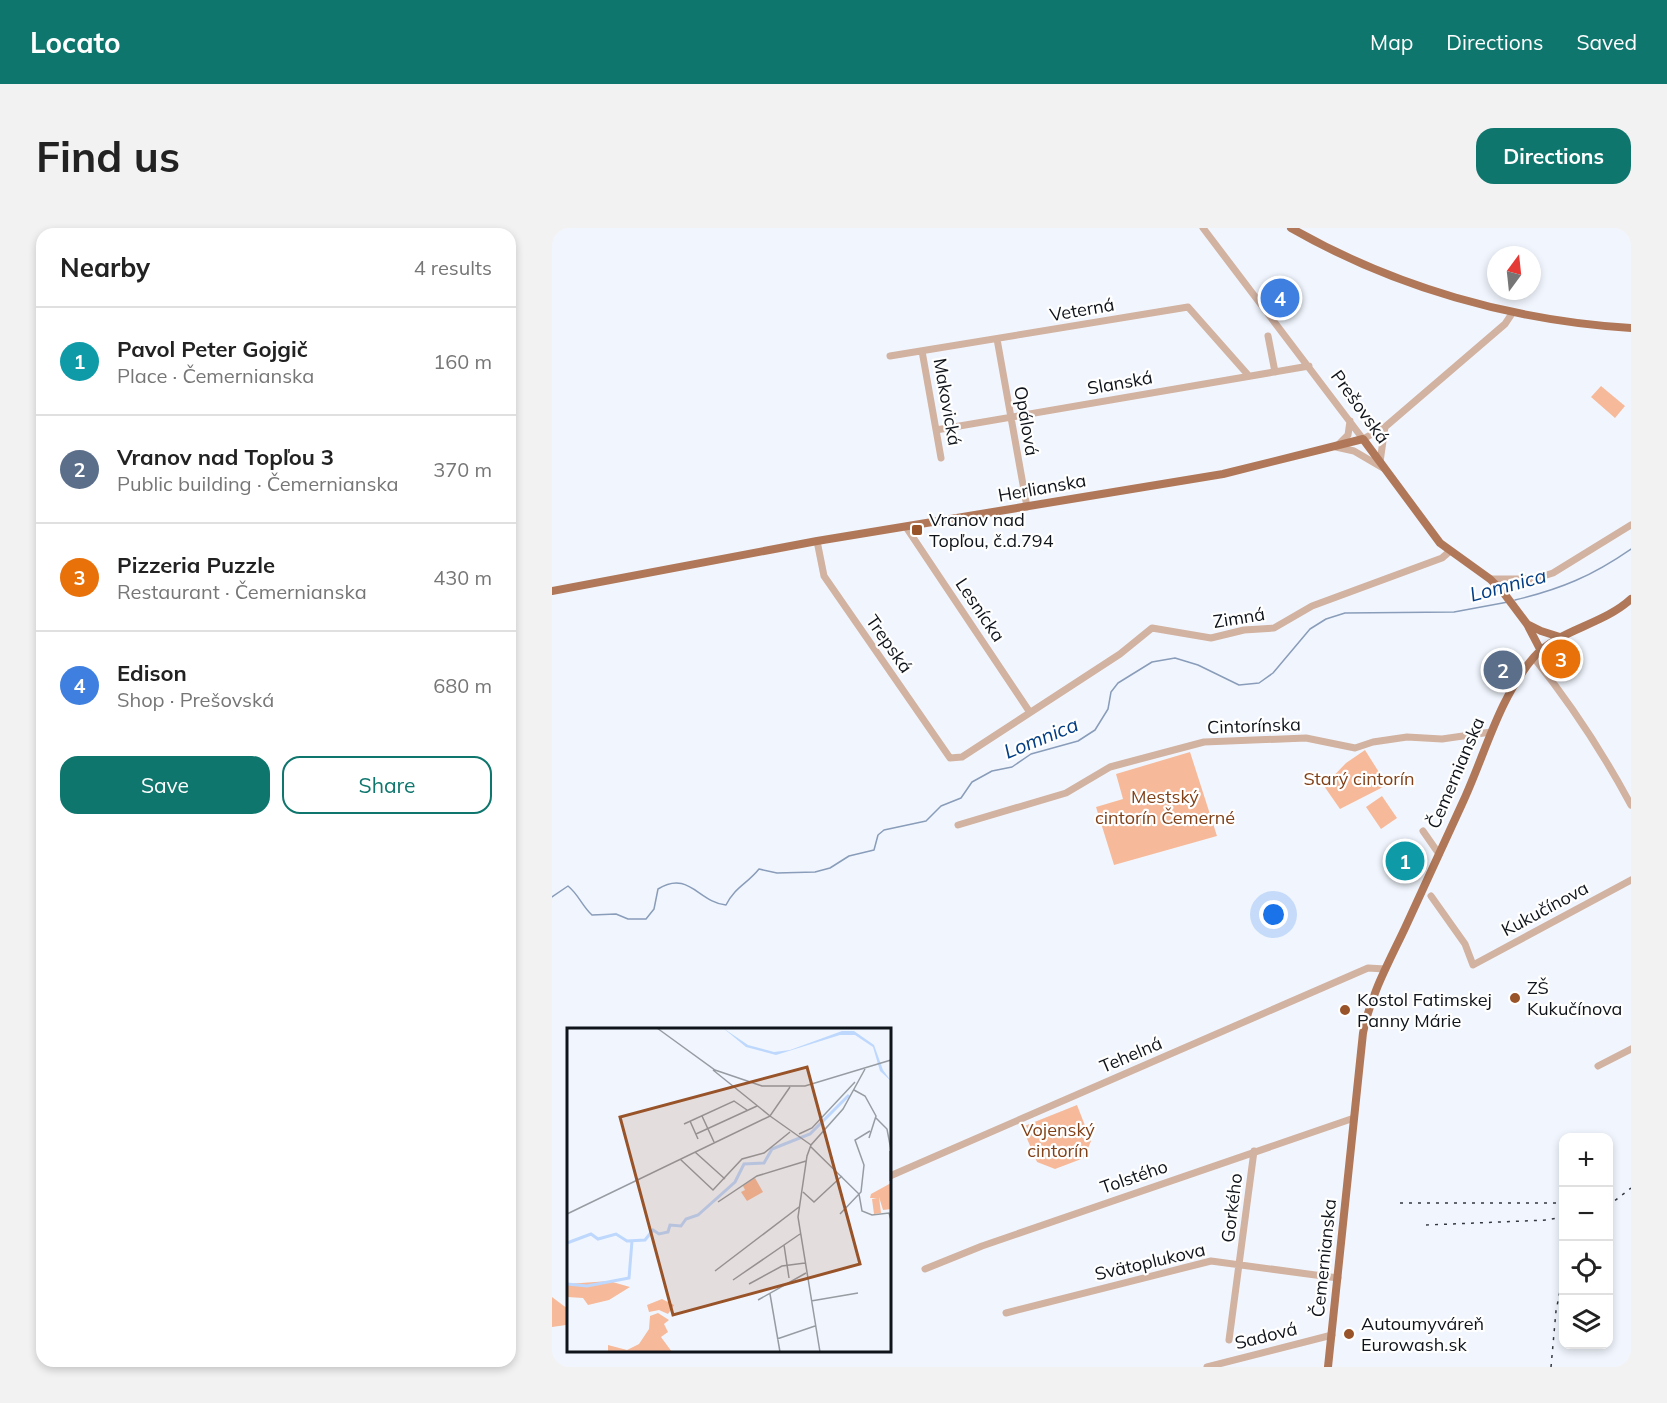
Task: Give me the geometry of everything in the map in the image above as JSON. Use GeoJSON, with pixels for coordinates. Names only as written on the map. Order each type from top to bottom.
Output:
{"type":"FeatureCollection","features":[{"type":"Feature","properties":{"kind":"main road"},"geometry":{"type":"LineString","coordinates":[[1291,228],[1395,277],[1434,291],[1513,312],[1571,323],[1631,328]]}},
{"type":"Feature","properties":{"kind":"main road","name":"Herlianska"},"geometry":{"type":"LineString","coordinates":[[552,591],[747,553],[1223,474],[1363,439]]}},
{"type":"Feature","properties":{"kind":"main road","name":"Prešovská"},"geometry":{"type":"LineString","coordinates":[[1363,439],[1432,535],[1449,552],[1490,579],[1503,592],[1527,624],[1541,651]]}},
{"type":"Feature","properties":{"kind":"main road","name":"Čemernianska"},"geometry":{"type":"LineString","coordinates":[[1328,1367],[1365,1023],[1385,969],[1439,854],[1503,705],[1534,658],[1563,638],[1602,620],[1631,599]]}},
{"type":"Feature","properties":{"kind":"main road"},"geometry":{"type":"LineString","coordinates":[[1527,624],[1541,632],[1563,638]]}},
{"type":"Feature","properties":{"kind":"street","name":"Prešovská"},"geometry":{"type":"LineString","coordinates":[[1203,228],[1363,439]]}},
{"type":"Feature","properties":{"kind":"street","name":"Veterná"},"geometry":{"type":"LineString","coordinates":[[890,356],[1188,308],[1249,376]]}},
{"type":"Feature","properties":{"kind":"street","name":"Herlianska"},"geometry":{"type":"LineString","coordinates":[[1363,439],[1385,427],[1505,324],[1513,312]]}},
{"type":"Feature","properties":{"kind":"street"},"geometry":{"type":"LineString","coordinates":[[1268,336],[1275,372]]}},
{"type":"Feature","properties":{"kind":"street","name":"Opálová"},"geometry":{"type":"LineString","coordinates":[[998,339],[1009,417],[1027,507]]}},
{"type":"Feature","properties":{"kind":"street","name":"Makovická"},"geometry":{"type":"LineString","coordinates":[[922,351],[942,458]]}},
{"type":"Feature","properties":{"kind":"street","name":"Slanská"},"geometry":{"type":"LineString","coordinates":[[936,430],[1309,366]]}},
{"type":"Feature","properties":{"kind":"street"},"geometry":{"type":"LineString","coordinates":[[1335,445],[1348,435],[1350,421]]}},
{"type":"Feature","properties":{"kind":"street"},"geometry":{"type":"LineString","coordinates":[[1335,445],[1354,451],[1382,466],[1385,427]]}},
{"type":"Feature","properties":{"kind":"street"},"geometry":{"type":"LineString","coordinates":[[1490,579],[1534,579],[1553,573],[1631,525]]}},
{"type":"Feature","properties":{"kind":"street","name":"Lesnícka"},"geometry":{"type":"LineString","coordinates":[[906,527],[1029,711]]}},
{"type":"Feature","properties":{"kind":"street","name":"Trepská"},"geometry":{"type":"LineString","coordinates":[[818,541],[824,576],[950,758]]}},
{"type":"Feature","properties":{"kind":"street","name":"Zimná"},"geometry":{"type":"LineString","coordinates":[[950,758],[962,757],[1029,711],[1120,654],[1152,628],[1211,638],[1244,630],[1274,628],[1312,606],[1443,558],[1449,552]]}},
{"type":"Feature","properties":{"kind":"street"},"geometry":{"type":"LineString","coordinates":[[1534,658],[1554,682],[1607,761],[1631,805]]}},
{"type":"Feature","properties":{"kind":"street","name":"Cintorínska"},"geometry":{"type":"LineString","coordinates":[[958,825],[1066,793],[1110,767],[1204,742],[1306,738],[1355,748],[1373,742],[1395,739],[1442,739],[1491,732]]}},
{"type":"Feature","properties":{"kind":"street"},"geometry":{"type":"LineString","coordinates":[[1423,831],[1439,854]]}},
{"type":"Feature","properties":{"kind":"street","name":"Kukučínova"},"geometry":{"type":"LineString","coordinates":[[1431,896],[1465,944],[1473,965],[1631,880]]}},
{"type":"Feature","properties":{"kind":"street","name":"Tehelná"},"geometry":{"type":"LineString","coordinates":[[891,1176],[1368,968],[1385,969]]}},
{"type":"Feature","properties":{"kind":"street"},"geometry":{"type":"LineString","coordinates":[[1598,1066],[1631,1049]]}},
{"type":"Feature","properties":{"kind":"street","name":"Tolstého"},"geometry":{"type":"LineString","coordinates":[[925,1269],[982,1246],[1354,1118]]}},
{"type":"Feature","properties":{"kind":"street","name":"Gorkého"},"geometry":{"type":"LineString","coordinates":[[1229,1340],[1254,1151]]}},
{"type":"Feature","properties":{"kind":"street","name":"Svätoplukova"},"geometry":{"type":"LineString","coordinates":[[1006,1313],[1211,1261],[1338,1278]]}},
{"type":"Feature","properties":{"kind":"street","name":"Sadová"},"geometry":{"type":"LineString","coordinates":[[1207,1367],[1332,1335]]}},
{"type":"Feature","properties":{"kind":"green space"},"geometry":{"type":"Polygon","coordinates":[[[1601,386],[1625,406],[1615,418],[1591,397],[1601,386]]]}},
{"type":"Feature","properties":{"kind":"green space","name":"Starý cintorín"},"geometry":{"type":"Polygon","coordinates":[[[1365,750],[1387,785],[1340,809],[1324,786],[1346,763],[1365,750]]]}},
{"type":"Feature","properties":{"kind":"green space","name":"Mestský cintorín Čemerné"},"geometry":{"type":"Polygon","coordinates":[[[1190,752],[1217,836],[1114,865],[1096,807],[1123,799],[1116,774],[1190,752]]]}},
{"type":"Feature","properties":{"kind":"green space"},"geometry":{"type":"Polygon","coordinates":[[[1382,796],[1397,818],[1381,829],[1366,807],[1382,796]]]}},
{"type":"Feature","properties":{"kind":"green space","name":"Vojenský cintorín"},"geometry":{"type":"Polygon","coordinates":[[[1077,1105],[1091,1141],[1084,1158],[1055,1169],[1037,1162],[1022,1127],[1077,1105]]]}},
{"type":"Feature","properties":{"kind":"green space"},"geometry":{"type":"Polygon","coordinates":[[[552,1297],[567,1308],[567,1317],[566,1325],[552,1327],[552,1297]]]}},
{"type":"Feature","properties":{"kind":"waterway","name":"Lomnica"},"geometry":{"type":"LineString","coordinates":[[1515,600],[1576,580],[1603,567],[1631,549]]}},
{"type":"Feature","properties":{"kind":"waterway","name":"Lomnica"},"geometry":{"type":"LineString","coordinates":[[552,897],[568,886],[592,915],[616,914],[628,919],[646,919],[654,909],[658,889],[678,883],[686,885],[716,903],[726,905],[733,894],[759,869],[777,873],[815,872],[830,868],[849,856],[874,850],[878,835],[884,830],[926,821],[941,806],[961,798],[972,782],[992,771],[1012,767],[1031,754],[1078,741],[1095,730],[1108,709],[1111,692],[1118,683],[1152,662],[1175,658],[1198,665],[1239,685],[1259,683],[1273,673],[1310,629],[1326,619],[1345,613],[1454,612],[1508,602]]}},
{"type":"Feature","properties":{"kind":"railway"},"geometry":{"type":"LineString","coordinates":[[1613,1202],[1631,1188]]}},
{"type":"Feature","properties":{"kind":"railway"},"geometry":{"type":"LineString","coordinates":[[1400,1203],[1559,1203]]}},
{"type":"Feature","properties":{"kind":"railway"},"geometry":{"type":"LineString","coordinates":[[1426,1225],[1559,1218]]}},
{"type":"Feature","properties":{"kind":"railway"},"geometry":{"type":"LineString","coordinates":[[1551,1367],[1559,1295]]}},
{"type":"Feature","properties":{"kind":"place","name":"Edison"},"geometry":{"type":"Point","coordinates":[1280,298]}},
{"type":"Feature","properties":{"kind":"place","name":"Vranov nad Topľou, č.d.794"},"geometry":{"type":"Point","coordinates":[917,530]}},
{"type":"Feature","properties":{"kind":"place","name":"Pizzeria Puzzle"},"geometry":{"type":"Point","coordinates":[1561,659]}},
{"type":"Feature","properties":{"kind":"place","name":"Vranov nad Topľou 3"},"geometry":{"type":"Point","coordinates":[1503,670]}},
{"type":"Feature","properties":{"kind":"place","name":"Pavol Peter Gojgič"},"geometry":{"type":"Point","coordinates":[1405,861]}},
{"type":"Feature","properties":{"kind":"place","name":"ZŠ Kukučínova"},"geometry":{"type":"Point","coordinates":[1515,998]}},
{"type":"Feature","properties":{"kind":"place","name":"Kostol Fatimskej Panny Márie"},"geometry":{"type":"Point","coordinates":[1345,1010]}},
{"type":"Feature","properties":{"kind":"place","name":"Autoumyváreň Eurowash.sk"},"geometry":{"type":"Point","coordinates":[1349,1334]}}]}
